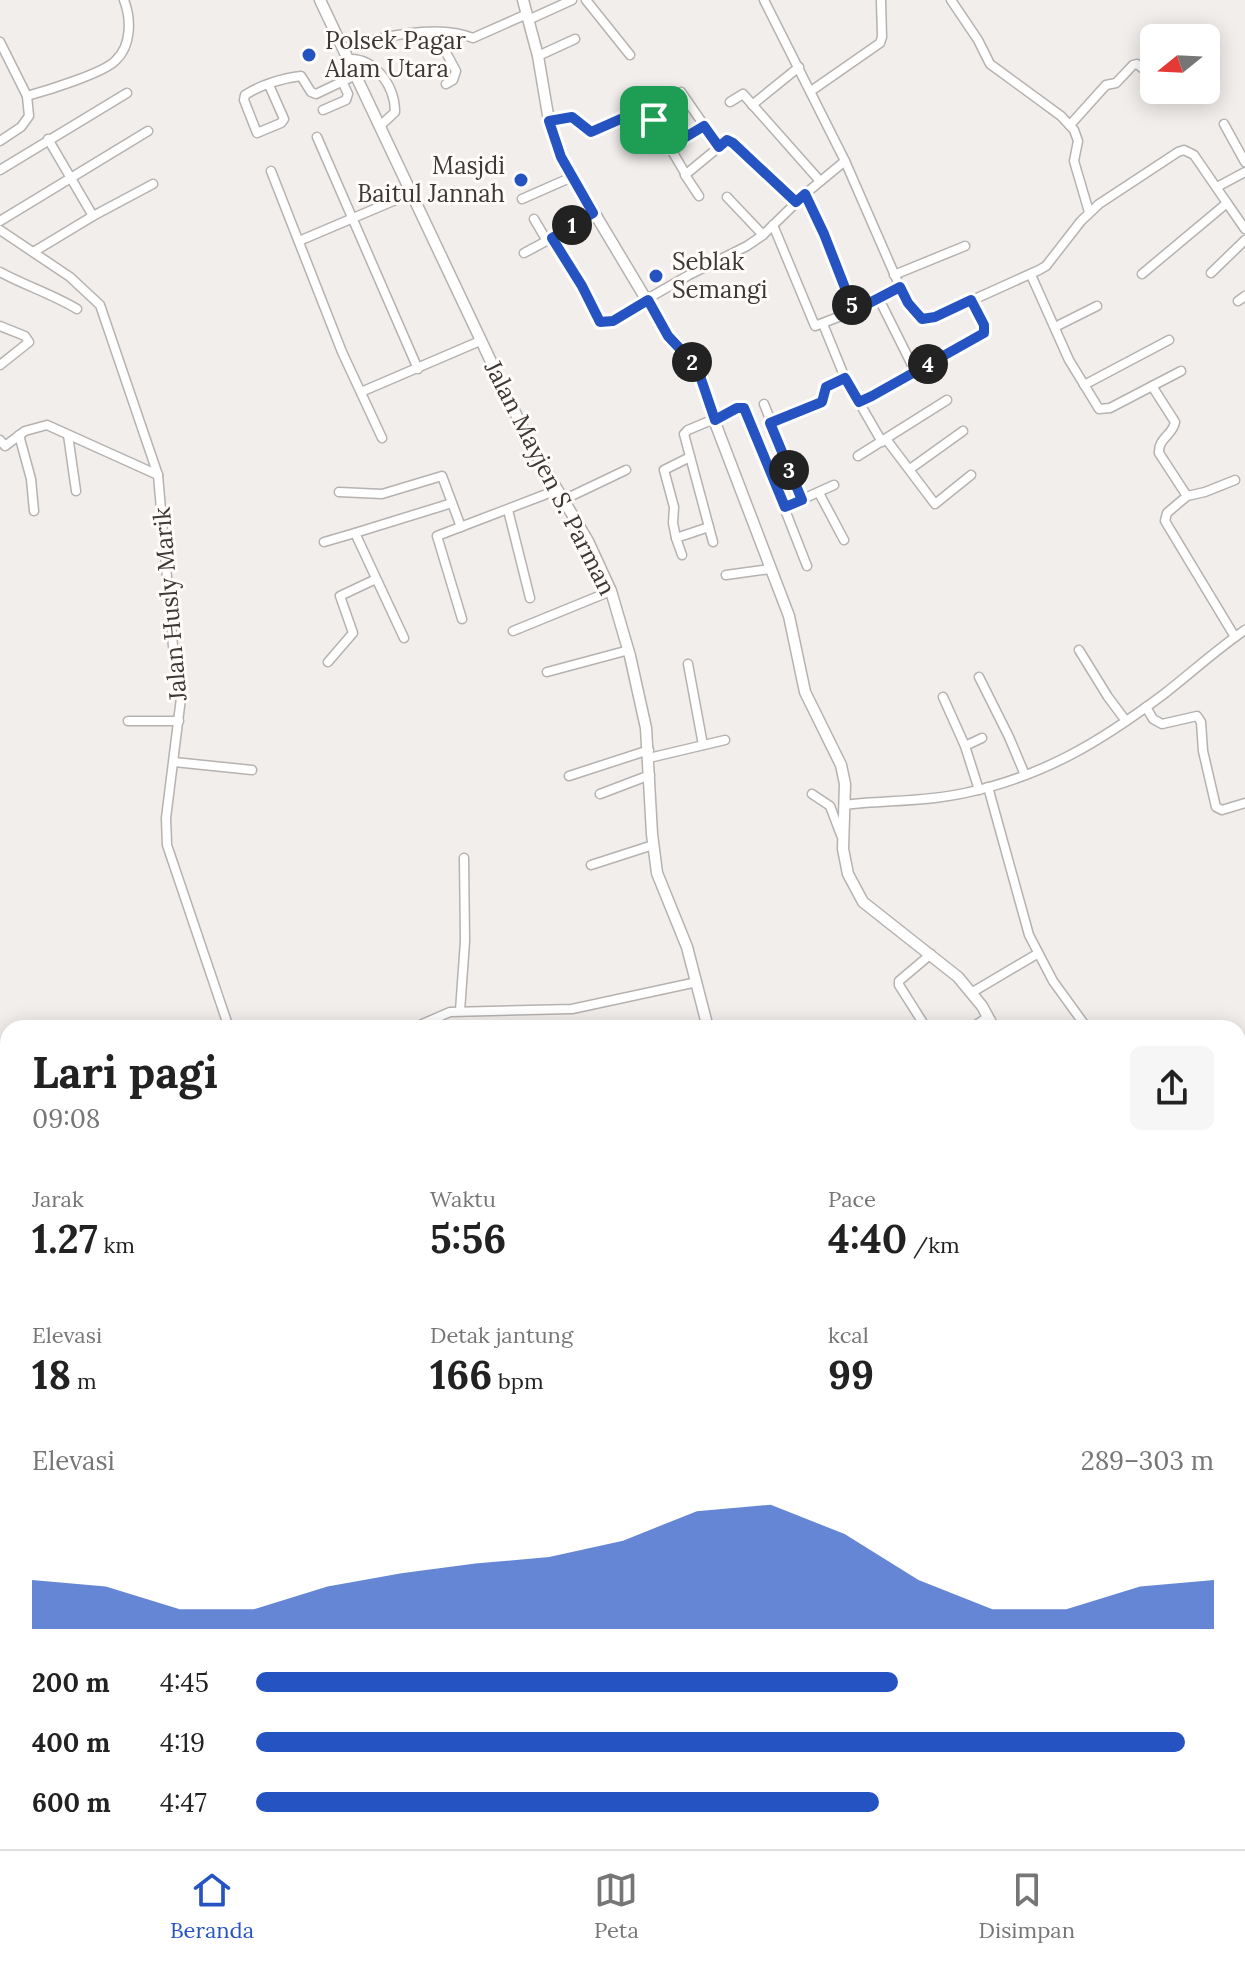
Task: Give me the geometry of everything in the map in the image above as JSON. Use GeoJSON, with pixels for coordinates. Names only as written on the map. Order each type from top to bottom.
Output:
{"type":"FeatureCollection","features":[{"type":"Feature","properties":{"kind":"street"},"geometry":{"type":"LineString","coordinates":[[27,96],[53,89],[115,62],[129,31],[129,15],[124,0]]}},
{"type":"Feature","properties":{"kind":"street","name":"Jalan Mayjen S. Parman"},"geometry":{"type":"LineString","coordinates":[[320,0],[530,444],[588,541],[611,591],[629,650],[649,754],[653,845],[661,886],[680,928],[706,1020]]}},
{"type":"Feature","properties":{"kind":"street"},"geometry":{"type":"LineString","coordinates":[[523,0],[558,149],[668,336],[697,367],[793,631],[805,692],[841,765],[845,784],[843,840],[848,874],[863,902],[958,977],[990,1020]]}},
{"type":"Feature","properties":{"kind":"street"},"geometry":{"type":"LineString","coordinates":[[344,48],[385,36],[453,31],[477,37],[572,0]]}},
{"type":"Feature","properties":{"kind":"street"},"geometry":{"type":"LineString","coordinates":[[586,0],[630,55]]}},
{"type":"Feature","properties":{"kind":"street"},"geometry":{"type":"LineString","coordinates":[[764,0],[845,161],[894,275],[908,303],[922,319],[935,317],[1046,266],[1089,212],[1181,151],[1194,155],[1245,229]]}},
{"type":"Feature","properties":{"kind":"street"},"geometry":{"type":"LineString","coordinates":[[811,91],[880,43],[881,0]]}},
{"type":"Feature","properties":{"kind":"street"},"geometry":{"type":"LineString","coordinates":[[951,0],[990,64],[1070,125],[1078,141],[1074,161],[1089,212]]}},
{"type":"Feature","properties":{"kind":"street"},"geometry":{"type":"LineString","coordinates":[[435,32],[456,71],[453,80],[446,84]]}},
{"type":"Feature","properties":{"kind":"street"},"geometry":{"type":"LineString","coordinates":[[538,56],[575,39]]}},
{"type":"Feature","properties":{"kind":"street"},"geometry":{"type":"LineString","coordinates":[[0,42],[27,96],[28,119],[0,141]]}},
{"type":"Feature","properties":{"kind":"street"},"geometry":{"type":"LineString","coordinates":[[349,59],[361,58],[370,62],[386,84],[395,104],[395,112],[380,126]]}},
{"type":"Feature","properties":{"kind":"street"},"geometry":{"type":"LineString","coordinates":[[1070,125],[1106,85],[1116,83],[1133,65],[1140,66]]}},
{"type":"Feature","properties":{"kind":"street"},"geometry":{"type":"LineString","coordinates":[[752,105],[799,67]]}},
{"type":"Feature","properties":{"kind":"street"},"geometry":{"type":"LineString","coordinates":[[269,85],[284,119],[257,133],[249,117],[245,95],[269,85],[301,76],[311,92],[316,94],[356,75]]}},
{"type":"Feature","properties":{"kind":"street"},"geometry":{"type":"LineString","coordinates":[[323,110],[346,100],[348,94],[342,81]]}},
{"type":"Feature","properties":{"kind":"street"},"geometry":{"type":"LineString","coordinates":[[681,92],[719,147]]}},
{"type":"Feature","properties":{"kind":"street"},"geometry":{"type":"LineString","coordinates":[[0,170],[127,93]]}},
{"type":"Feature","properties":{"kind":"street"},"geometry":{"type":"LineString","coordinates":[[730,102],[741,93],[820,181]]}},
{"type":"Feature","properties":{"kind":"street"},"geometry":{"type":"LineString","coordinates":[[549,121],[572,117],[591,132],[634,114],[640,125],[654,120],[699,196]]}},
{"type":"Feature","properties":{"kind":"street"},"geometry":{"type":"LineString","coordinates":[[1224,124],[1245,162]]}},
{"type":"Feature","properties":{"kind":"street"},"geometry":{"type":"LineString","coordinates":[[669,147],[704,126]]}},
{"type":"Feature","properties":{"kind":"street"},"geometry":{"type":"LineString","coordinates":[[0,221],[148,131]]}},
{"type":"Feature","properties":{"kind":"street"},"geometry":{"type":"LineString","coordinates":[[317,137],[418,369]]}},
{"type":"Feature","properties":{"kind":"street"},"geometry":{"type":"LineString","coordinates":[[48,139],[93,216]]}},
{"type":"Feature","properties":{"kind":"street"},"geometry":{"type":"LineString","coordinates":[[685,173],[727,140],[796,202]]}},
{"type":"Feature","properties":{"kind":"street"},"geometry":{"type":"LineString","coordinates":[[534,219],[582,286],[600,322],[613,321],[763,235],[845,161]]}},
{"type":"Feature","properties":{"kind":"street"},"geometry":{"type":"LineString","coordinates":[[271,171],[342,352],[382,438]]}},
{"type":"Feature","properties":{"kind":"street"},"geometry":{"type":"LineString","coordinates":[[1217,187],[1245,172]]}},
{"type":"Feature","properties":{"kind":"street"},"geometry":{"type":"LineString","coordinates":[[522,199],[572,177]]}},
{"type":"Feature","properties":{"kind":"street"},"geometry":{"type":"LineString","coordinates":[[35,251],[153,184]]}},
{"type":"Feature","properties":{"kind":"street"},"geometry":{"type":"LineString","coordinates":[[299,241],[412,193]]}},
{"type":"Feature","properties":{"kind":"street"},"geometry":{"type":"LineString","coordinates":[[805,194],[854,311]]}},
{"type":"Feature","properties":{"kind":"street"},"geometry":{"type":"LineString","coordinates":[[727,197],[763,235]]}},
{"type":"Feature","properties":{"kind":"street"},"geometry":{"type":"LineString","coordinates":[[1142,274],[1227,203]]}},
{"type":"Feature","properties":{"kind":"street"},"geometry":{"type":"LineString","coordinates":[[524,253],[593,213]]}},
{"type":"Feature","properties":{"kind":"street"},"geometry":{"type":"LineString","coordinates":[[773,225],[812,323],[817,326],[900,287]]}},
{"type":"Feature","properties":{"kind":"street","name":"Jalan Husly Marik"},"geometry":{"type":"LineString","coordinates":[[0,230],[70,277],[100,305],[158,475],[173,646],[181,698],[166,818],[167,845],[226,1020]]}},
{"type":"Feature","properties":{"kind":"street"},"geometry":{"type":"LineString","coordinates":[[1211,273],[1245,240]]}},
{"type":"Feature","properties":{"kind":"street"},"geometry":{"type":"LineString","coordinates":[[894,275],[965,246]]}},
{"type":"Feature","properties":{"kind":"street"},"geometry":{"type":"LineString","coordinates":[[0,272],[77,309]]}},
{"type":"Feature","properties":{"kind":"street"},"geometry":{"type":"LineString","coordinates":[[1031,275],[1069,360],[1095,405],[1104,410],[1181,371]]}},
{"type":"Feature","properties":{"kind":"street"},"geometry":{"type":"LineString","coordinates":[[879,299],[915,371]]}},
{"type":"Feature","properties":{"kind":"street"},"geometry":{"type":"LineString","coordinates":[[859,402],[984,333],[984,325],[971,300]]}},
{"type":"Feature","properties":{"kind":"street"},"geometry":{"type":"LineString","coordinates":[[1055,327],[1097,306]]}},
{"type":"Feature","properties":{"kind":"street"},"geometry":{"type":"LineString","coordinates":[[823,324],[845,378],[859,402],[884,440],[935,504],[971,475]]}},
{"type":"Feature","properties":{"kind":"street"},"geometry":{"type":"LineString","coordinates":[[0,326],[25,336],[29,342],[0,365]]}},
{"type":"Feature","properties":{"kind":"street"},"geometry":{"type":"LineString","coordinates":[[1084,385],[1169,340]]}},
{"type":"Feature","properties":{"kind":"street"},"geometry":{"type":"LineString","coordinates":[[361,392],[480,341]]}},
{"type":"Feature","properties":{"kind":"street"},"geometry":{"type":"LineString","coordinates":[[770,423],[822,402],[826,387],[845,378]]}},
{"type":"Feature","properties":{"kind":"street"},"geometry":{"type":"LineString","coordinates":[[1152,386],[1175,422],[1173,429],[1160,443],[1159,453],[1187,496]]}},
{"type":"Feature","properties":{"kind":"street"},"geometry":{"type":"LineString","coordinates":[[858,456],[947,400]]}},
{"type":"Feature","properties":{"kind":"street"},"geometry":{"type":"LineString","coordinates":[[764,404],[802,500]]}},
{"type":"Feature","properties":{"kind":"street"},"geometry":{"type":"LineString","coordinates":[[713,542],[684,434],[737,408],[744,408],[807,566]]}},
{"type":"Feature","properties":{"kind":"street"},"geometry":{"type":"LineString","coordinates":[[2,445],[32,427],[47,425],[158,475]]}},
{"type":"Feature","properties":{"kind":"street"},"geometry":{"type":"LineString","coordinates":[[910,469],[963,431]]}},
{"type":"Feature","properties":{"kind":"street"},"geometry":{"type":"LineString","coordinates":[[19,435],[31,479],[34,511]]}},
{"type":"Feature","properties":{"kind":"street"},"geometry":{"type":"LineString","coordinates":[[68,435],[76,491]]}},
{"type":"Feature","properties":{"kind":"street"},"geometry":{"type":"LineString","coordinates":[[682,555],[664,470],[690,457]]}},
{"type":"Feature","properties":{"kind":"street"},"geometry":{"type":"LineString","coordinates":[[462,619],[436,539],[441,534],[626,470]]}},
{"type":"Feature","properties":{"kind":"street"},"geometry":{"type":"LineString","coordinates":[[339,492],[382,494],[442,476],[461,527]]}},
{"type":"Feature","properties":{"kind":"street"},"geometry":{"type":"LineString","coordinates":[[1235,480],[1187,496],[1167,513],[1165,521],[1235,637]]}},
{"type":"Feature","properties":{"kind":"street"},"geometry":{"type":"LineString","coordinates":[[785,507],[834,485]]}},
{"type":"Feature","properties":{"kind":"street"},"geometry":{"type":"LineString","coordinates":[[819,493],[844,540]]}},
{"type":"Feature","properties":{"kind":"street"},"geometry":{"type":"LineString","coordinates":[[324,542],[452,503]]}},
{"type":"Feature","properties":{"kind":"street"},"geometry":{"type":"LineString","coordinates":[[508,510],[530,598]]}},
{"type":"Feature","properties":{"kind":"street"},"geometry":{"type":"LineString","coordinates":[[676,538],[709,527]]}},
{"type":"Feature","properties":{"kind":"street"},"geometry":{"type":"LineString","coordinates":[[355,533],[404,638]]}},
{"type":"Feature","properties":{"kind":"street"},"geometry":{"type":"LineString","coordinates":[[726,575],[770,569]]}},
{"type":"Feature","properties":{"kind":"street"},"geometry":{"type":"LineString","coordinates":[[328,662],[353,633],[340,596],[376,579]]}},
{"type":"Feature","properties":{"kind":"street"},"geometry":{"type":"LineString","coordinates":[[513,631],[611,591]]}},
{"type":"Feature","properties":{"kind":"street"},"geometry":{"type":"LineString","coordinates":[[844,805],[941,798],[983,789],[1048,767],[1090,746],[1126,721],[1245,630]]}},
{"type":"Feature","properties":{"kind":"street"},"geometry":{"type":"LineString","coordinates":[[547,672],[629,650]]}},
{"type":"Feature","properties":{"kind":"street"},"geometry":{"type":"LineString","coordinates":[[1079,650],[1126,721]]}},
{"type":"Feature","properties":{"kind":"street"},"geometry":{"type":"LineString","coordinates":[[688,664],[703,745]]}},
{"type":"Feature","properties":{"kind":"street"},"geometry":{"type":"LineString","coordinates":[[979,677],[1025,775]]}},
{"type":"Feature","properties":{"kind":"street"},"geometry":{"type":"LineString","coordinates":[[943,697],[983,789],[1022,916],[1037,954],[1081,1020]]}},
{"type":"Feature","properties":{"kind":"street"},"geometry":{"type":"LineString","coordinates":[[1146,707],[1153,719],[1162,724],[1197,716],[1201,722],[1203,751],[1216,807],[1222,810],[1245,803]]}},
{"type":"Feature","properties":{"kind":"street"},"geometry":{"type":"LineString","coordinates":[[128,721],[179,721]]}},
{"type":"Feature","properties":{"kind":"street"},"geometry":{"type":"LineString","coordinates":[[965,746],[982,738]]}},
{"type":"Feature","properties":{"kind":"street"},"geometry":{"type":"LineString","coordinates":[[569,776],[649,754],[725,740]]}},
{"type":"Feature","properties":{"kind":"street"},"geometry":{"type":"LineString","coordinates":[[174,762],[252,770]]}},
{"type":"Feature","properties":{"kind":"street"},"geometry":{"type":"LineString","coordinates":[[600,794],[650,775]]}},
{"type":"Feature","properties":{"kind":"street"},"geometry":{"type":"LineString","coordinates":[[812,794],[830,806],[843,840]]}},
{"type":"Feature","properties":{"kind":"street"},"geometry":{"type":"LineString","coordinates":[[591,865],[653,845]]}},
{"type":"Feature","properties":{"kind":"street"},"geometry":{"type":"LineString","coordinates":[[460,1011],[465,941],[464,858]]}},
{"type":"Feature","properties":{"kind":"street"},"geometry":{"type":"LineString","coordinates":[[921,1020],[899,981],[931,954]]}},
{"type":"Feature","properties":{"kind":"street"},"geometry":{"type":"LineString","coordinates":[[971,993],[1037,954]]}},
{"type":"Feature","properties":{"kind":"street"},"geometry":{"type":"LineString","coordinates":[[432,1020],[460,1011],[572,1009],[697,982]]}},
{"type":"Feature","properties":{"kind":"street"},"geometry":{"type":"LineString","coordinates":[[983,1020],[988,1017]]}},
{"type":"Feature","properties":{"kind":"place","name":"Polsek Pagar Alam Utara"},"geometry":{"type":"Point","coordinates":[309,55]}},
{"type":"Feature","properties":{"kind":"place","name":"Masjdi Baitul Jannah"},"geometry":{"type":"Point","coordinates":[521,180]}},
{"type":"Feature","properties":{"kind":"place","name":"Seblak Semangi"},"geometry":{"type":"Point","coordinates":[656,276]}},
{"type":"Feature","properties":{"kind":"route"},"geometry":{"type":"LineString","coordinates":[[632,114],[640,125],[654,120],[669,147],[704,126],[719,147],[727,140],[733,143],[796,202],[805,194],[854,311],[900,287],[908,303],[922,319],[935,317],[971,300],[986,330],[859,402],[845,378],[824,389],[824,401],[770,423],[802,500],[785,507],[744,408],[737,408],[715,420],[697,367],[668,336],[648,300],[613,321],[600,322],[552,238],[593,213],[561,157],[549,121],[569,116],[591,132],[632,114]]}}]}
